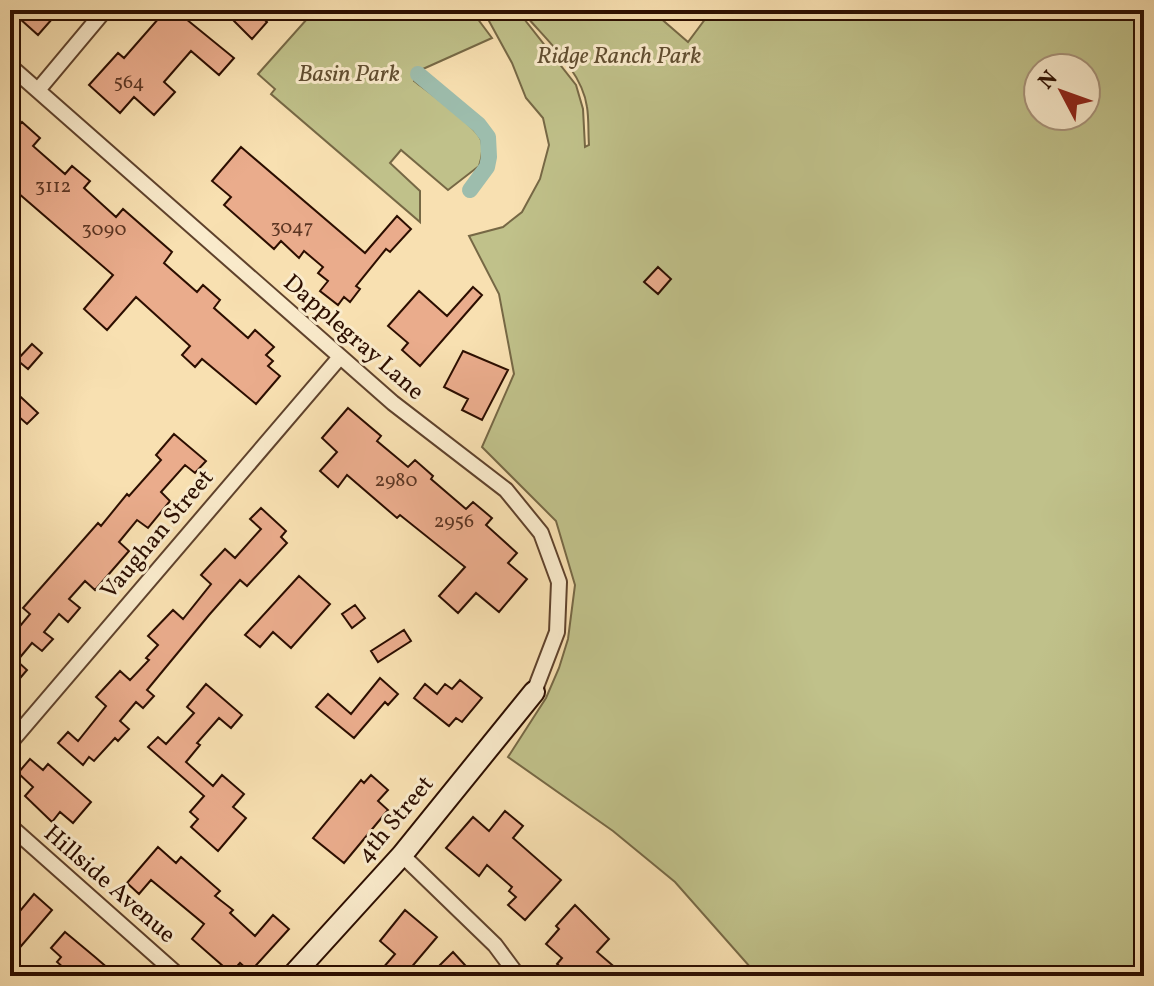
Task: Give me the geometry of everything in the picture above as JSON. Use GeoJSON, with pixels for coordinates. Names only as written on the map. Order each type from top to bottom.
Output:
{"type":"FeatureCollection","features":[{"type":"Feature","properties":{"kind":"street"},"geometry":{"type":"LineString","coordinates":[[38,90],[105,10]]}},
{"type":"Feature","properties":{"kind":"street","name":"Dapplegray Lane"},"geometry":{"type":"LineString","coordinates":[[10,66],[393,403],[506,490],[541,533],[559,582],[557,632],[534,692]]}},
{"type":"Feature","properties":{"kind":"street","name":"Vaughan Street"},"geometry":{"type":"LineString","coordinates":[[10,743],[340,357]]}},
{"type":"Feature","properties":{"kind":"street","name":"4th Street"},"geometry":{"type":"LineString","coordinates":[[292,976],[402,855],[534,692]]}},
{"type":"Feature","properties":{"kind":"street","name":"Hillside Avenue"},"geometry":{"type":"LineString","coordinates":[[10,826],[179,976]]}},
{"type":"Feature","properties":{"kind":"street"},"geometry":{"type":"LineString","coordinates":[[402,855],[495,945],[518,976]]}},
{"type":"Feature","properties":{"kind":"green space","name":"Basin Park"},"geometry":{"type":"Polygon","coordinates":[[[315,10],[471,10],[492,38],[414,73],[414,81],[470,126],[482,146],[479,166],[448,190],[401,150],[390,163],[420,191],[420,222],[271,94],[275,89],[258,74],[315,10]]]}},
{"type":"Feature","properties":{"kind":"green space","name":"Ridge Ranch Park"},"geometry":{"type":"Polygon","coordinates":[[[483,10],[517,10],[576,85],[583,109],[585,147],[589,145],[588,112],[578,80],[561,55],[521,10],[651,10],[688,42],[712,10],[1144,10],[1144,976],[758,976],[675,882],[613,831],[508,757],[546,698],[559,668],[568,639],[575,585],[556,521],[482,447],[514,374],[499,294],[469,236],[503,227],[522,212],[540,179],[549,145],[543,118],[526,98],[512,63],[483,10]]]}},
{"type":"Feature","properties":{"kind":"building"},"geometry":{"type":"Polygon","coordinates":[[[10,10],[60,10],[38,35],[10,10]]]}},
{"type":"Feature","properties":{"kind":"building"},"geometry":{"type":"Polygon","coordinates":[[[166,10],[175,10],[234,58],[219,75],[191,51],[164,82],[175,92],[154,115],[134,97],[120,113],[89,85],[118,53],[124,58],[166,10]]]}},
{"type":"Feature","properties":{"kind":"building"},"geometry":{"type":"Polygon","coordinates":[[[223,10],[254,10],[267,22],[252,39],[223,10]]]}},
{"type":"Feature","properties":{"kind":"building"},"geometry":{"type":"Polygon","coordinates":[[[22,122],[40,138],[33,146],[65,174],[72,166],[90,181],[84,188],[116,217],[123,209],[172,252],[164,263],[197,292],[203,285],[220,300],[214,308],[248,338],[255,330],[274,347],[266,355],[273,361],[268,366],[280,376],[256,404],[202,359],[195,367],[182,355],[190,346],[136,297],[107,330],[84,309],[113,275],[10,186],[10,135],[22,122]]]}},
{"type":"Feature","properties":{"kind":"building"},"geometry":{"type":"Polygon","coordinates":[[[241,147],[365,253],[397,216],[411,229],[390,252],[386,249],[356,286],[360,289],[350,302],[344,297],[338,305],[320,291],[328,281],[318,273],[323,267],[304,251],[299,258],[281,241],[274,249],[224,205],[231,197],[212,181],[241,147]]]}},
{"type":"Feature","properties":{"kind":"building"},"geometry":{"type":"Polygon","coordinates":[[[658,267],[671,279],[658,294],[644,282],[658,267]]]}},
{"type":"Feature","properties":{"kind":"building"},"geometry":{"type":"Polygon","coordinates":[[[473,287],[482,295],[420,366],[402,350],[408,343],[388,326],[419,291],[447,316],[473,287]]]}},
{"type":"Feature","properties":{"kind":"building"},"geometry":{"type":"Polygon","coordinates":[[[32,344],[42,353],[28,369],[17,360],[32,344]]]}},
{"type":"Feature","properties":{"kind":"building"},"geometry":{"type":"Polygon","coordinates":[[[463,351],[508,370],[482,420],[462,410],[468,399],[444,387],[463,351]]]}},
{"type":"Feature","properties":{"kind":"building"},"geometry":{"type":"Polygon","coordinates":[[[10,387],[38,413],[27,424],[10,409],[10,387]]]}},
{"type":"Feature","properties":{"kind":"building"},"geometry":{"type":"Polygon","coordinates":[[[348,408],[381,436],[377,441],[408,467],[415,460],[433,476],[431,479],[466,509],[473,502],[492,518],[486,525],[517,553],[508,563],[527,579],[499,612],[476,593],[458,613],[439,596],[465,567],[400,515],[397,518],[347,475],[338,487],[320,471],[337,452],[322,438],[348,408]]]}},
{"type":"Feature","properties":{"kind":"building"},"geometry":{"type":"Polygon","coordinates":[[[174,434],[206,461],[195,473],[185,465],[161,492],[170,501],[148,528],[137,520],[119,542],[129,551],[95,590],[85,581],[69,599],[80,608],[68,622],[59,614],[44,632],[53,639],[42,651],[32,643],[17,661],[27,670],[10,690],[10,638],[30,614],[23,608],[98,523],[101,526],[161,460],[156,455],[174,434]]]}},
{"type":"Feature","properties":{"kind":"building"},"geometry":{"type":"Polygon","coordinates":[[[261,508],[286,531],[281,537],[287,543],[247,586],[240,580],[147,690],[154,696],[143,708],[136,702],[120,721],[129,729],[118,741],[115,738],[94,761],[89,757],[83,765],[58,743],[68,732],[78,741],[106,706],[96,697],[120,671],[130,680],[149,660],[146,658],[158,645],[148,636],[173,610],[183,619],[211,584],[201,575],[225,549],[235,558],[261,529],[250,519],[261,508]]]}},
{"type":"Feature","properties":{"kind":"building"},"geometry":{"type":"Polygon","coordinates":[[[299,576],[330,604],[291,648],[273,632],[260,647],[245,635],[299,576]]]}},
{"type":"Feature","properties":{"kind":"building"},"geometry":{"type":"Polygon","coordinates":[[[355,605],[365,618],[352,628],[342,614],[355,605]]]}},
{"type":"Feature","properties":{"kind":"building"},"geometry":{"type":"Polygon","coordinates":[[[404,630],[411,641],[378,662],[371,651],[404,630]]]}},
{"type":"Feature","properties":{"kind":"building"},"geometry":{"type":"Polygon","coordinates":[[[380,678],[398,694],[388,705],[385,702],[354,738],[316,707],[328,694],[351,714],[380,678]]]}},
{"type":"Feature","properties":{"kind":"building"},"geometry":{"type":"Polygon","coordinates":[[[460,680],[482,698],[462,722],[456,718],[449,726],[414,698],[425,684],[437,694],[445,684],[452,689],[460,680]]]}},
{"type":"Feature","properties":{"kind":"building"},"geometry":{"type":"Polygon","coordinates":[[[206,684],[242,715],[231,728],[219,718],[197,743],[200,745],[186,762],[213,786],[222,775],[244,794],[233,807],[246,818],[218,851],[191,827],[198,819],[190,812],[204,796],[148,747],[158,737],[166,744],[194,713],[187,707],[206,684]]]}},
{"type":"Feature","properties":{"kind":"building"},"geometry":{"type":"Polygon","coordinates":[[[30,759],[43,770],[48,764],[91,802],[73,823],[60,812],[52,822],[25,796],[33,787],[18,773],[30,759]]]}},
{"type":"Feature","properties":{"kind":"building"},"geometry":{"type":"Polygon","coordinates":[[[371,775],[388,790],[378,801],[388,810],[344,863],[313,838],[361,780],[364,783],[371,775]]]}},
{"type":"Feature","properties":{"kind":"building"},"geometry":{"type":"Polygon","coordinates":[[[505,811],[523,826],[513,838],[561,880],[525,920],[508,905],[516,897],[509,891],[512,887],[487,865],[479,876],[446,848],[473,817],[489,831],[505,811]]]}},
{"type":"Feature","properties":{"kind":"building"},"geometry":{"type":"Polygon","coordinates":[[[158,847],[176,863],[181,857],[220,891],[215,896],[233,910],[230,913],[255,936],[273,915],[289,929],[250,972],[240,963],[231,973],[192,939],[204,924],[151,880],[139,894],[127,883],[158,847]]]}},
{"type":"Feature","properties":{"kind":"building"},"geometry":{"type":"Polygon","coordinates":[[[34,894],[52,910],[10,959],[10,923],[34,894]]]}},
{"type":"Feature","properties":{"kind":"building"},"geometry":{"type":"Polygon","coordinates":[[[575,905],[609,939],[597,952],[625,976],[571,976],[557,964],[562,958],[546,944],[559,929],[556,926],[575,905]]]}},
{"type":"Feature","properties":{"kind":"building"},"geometry":{"type":"Polygon","coordinates":[[[405,910],[437,937],[404,976],[376,976],[395,954],[380,941],[405,910]]]}},
{"type":"Feature","properties":{"kind":"building"},"geometry":{"type":"Polygon","coordinates":[[[65,932],[117,976],[73,976],[57,962],[61,957],[51,948],[65,932]]]}},
{"type":"Feature","properties":{"kind":"building"},"geometry":{"type":"Polygon","coordinates":[[[453,952],[475,976],[429,976],[453,952]]]}},
{"type":"Feature","properties":{"kind":"waterway"},"geometry":{"type":"LineString","coordinates":[[418,74],[479,125],[488,137],[487,167],[470,190]]}}]}
